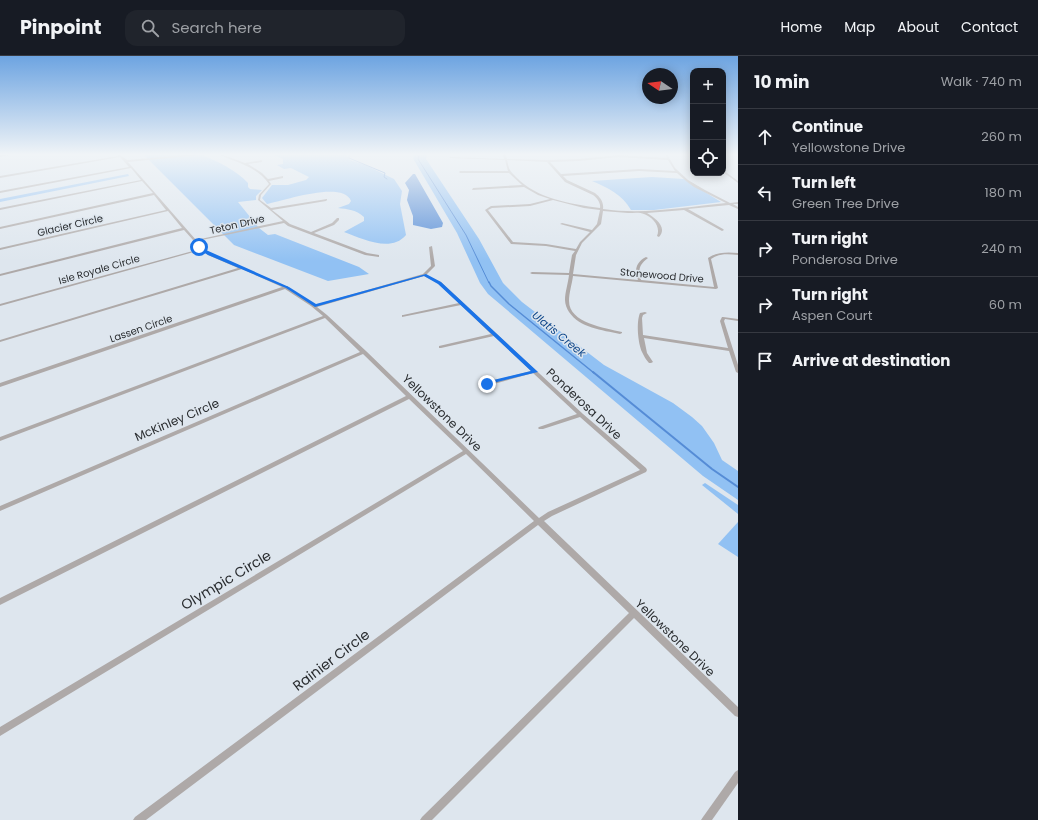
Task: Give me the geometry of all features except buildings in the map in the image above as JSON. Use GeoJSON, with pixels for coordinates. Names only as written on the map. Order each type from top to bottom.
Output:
{"type":"FeatureCollection","features":[{"type":"Feature","properties":{"kind":"street"},"geometry":{"type":"LineString","coordinates":[[0,192],[12,190]]}},
{"type":"Feature","properties":{"kind":"street"},"geometry":{"type":"LineString","coordinates":[[0,209],[95,190]]}},
{"type":"Feature","properties":{"kind":"street","name":"Yellowstone Drive"},"geometry":{"type":"LineString","coordinates":[[150,190],[202,249],[287,288],[315,306],[738,713]]}},
{"type":"Feature","properties":{"kind":"street"},"geometry":{"type":"LineString","coordinates":[[265,190],[258,198],[284,222],[366,254],[378,256]]}},
{"type":"Feature","properties":{"kind":"street"},"geometry":{"type":"LineString","coordinates":[[530,190],[554,199],[602,209],[644,212],[738,203]]}},
{"type":"Feature","properties":{"kind":"street"},"geometry":{"type":"LineString","coordinates":[[585,190],[598,198],[602,204],[602,209],[599,224],[576,250],[572,261],[567,302],[568,310],[579,321],[588,325],[620,333]]}},
{"type":"Feature","properties":{"kind":"street"},"geometry":{"type":"LineString","coordinates":[[704,190],[738,208]]}},
{"type":"Feature","properties":{"kind":"street","name":"Glacier Circle"},"geometry":{"type":"LineString","coordinates":[[0,228],[154,194]]}},
{"type":"Feature","properties":{"kind":"street"},"geometry":{"type":"LineString","coordinates":[[554,199],[530,205],[490,207],[486,210],[512,242],[546,245],[576,250]]}},
{"type":"Feature","properties":{"kind":"street"},"geometry":{"type":"LineString","coordinates":[[271,209],[326,200]]}},
{"type":"Feature","properties":{"kind":"street"},"geometry":{"type":"LineString","coordinates":[[685,209],[722,230]]}},
{"type":"Feature","properties":{"kind":"street","name":"Glacier Circle"},"geometry":{"type":"LineString","coordinates":[[0,250],[168,210]]}},
{"type":"Feature","properties":{"kind":"street"},"geometry":{"type":"LineString","coordinates":[[644,212],[660,226],[661,232],[659,236]]}},
{"type":"Feature","properties":{"kind":"street"},"geometry":{"type":"LineString","coordinates":[[311,233],[333,224],[338,219]]}},
{"type":"Feature","properties":{"kind":"street","name":"Teton Drive"},"geometry":{"type":"LineString","coordinates":[[194,241],[284,222]]}},
{"type":"Feature","properties":{"kind":"street"},"geometry":{"type":"LineString","coordinates":[[562,224],[592,231]]}},
{"type":"Feature","properties":{"kind":"street","name":"Isle Royale Circle"},"geometry":{"type":"LineString","coordinates":[[0,275],[183,228]]}},
{"type":"Feature","properties":{"kind":"street"},"geometry":{"type":"LineString","coordinates":[[315,306],[424,275],[433,266],[432,247]]}},
{"type":"Feature","properties":{"kind":"street","name":"Isle Royale Circle"},"geometry":{"type":"LineString","coordinates":[[0,305],[202,249]]}},
{"type":"Feature","properties":{"kind":"street","name":"Stonewood Drive"},"geometry":{"type":"LineString","coordinates":[[532,273],[541,272],[571,274],[716,288],[709,259],[720,254],[738,254]]}},
{"type":"Feature","properties":{"kind":"street"},"geometry":{"type":"LineString","coordinates":[[640,281],[638,266],[640,261],[646,258]]}},
{"type":"Feature","properties":{"kind":"street"},"geometry":{"type":"LineString","coordinates":[[0,341],[241,268]]}},
{"type":"Feature","properties":{"kind":"street","name":"Ponderosa Drive"},"geometry":{"type":"LineString","coordinates":[[424,275],[440,283],[581,415],[644,470],[598,491],[539,521]]}},
{"type":"Feature","properties":{"kind":"street","name":"Lassen Circle"},"geometry":{"type":"LineString","coordinates":[[0,384],[287,288]]}},
{"type":"Feature","properties":{"kind":"street"},"geometry":{"type":"LineString","coordinates":[[403,316],[461,304]]}},
{"type":"Feature","properties":{"kind":"street"},"geometry":{"type":"LineString","coordinates":[[646,313],[641,314],[640,318],[642,350],[645,357],[651,362]]}},
{"type":"Feature","properties":{"kind":"street"},"geometry":{"type":"LineString","coordinates":[[0,439],[326,316]]}},
{"type":"Feature","properties":{"kind":"street"},"geometry":{"type":"LineString","coordinates":[[738,320],[723,318],[722,321],[738,372]]}},
{"type":"Feature","properties":{"kind":"street"},"geometry":{"type":"LineString","coordinates":[[441,347],[495,334]]}},
{"type":"Feature","properties":{"kind":"street"},"geometry":{"type":"LineString","coordinates":[[642,336],[731,350]]}},
{"type":"Feature","properties":{"kind":"street","name":"McKinley Circle"},"geometry":{"type":"LineString","coordinates":[[0,509],[364,352]]}},
{"type":"Feature","properties":{"kind":"street"},"geometry":{"type":"LineString","coordinates":[[487,384],[535,372]]}},
{"type":"Feature","properties":{"kind":"street"},"geometry":{"type":"LineString","coordinates":[[0,602],[410,396]]}},
{"type":"Feature","properties":{"kind":"street"},"geometry":{"type":"LineString","coordinates":[[540,428],[581,415]]}},
{"type":"Feature","properties":{"kind":"street","name":"Olympic Circle"},"geometry":{"type":"LineString","coordinates":[[0,732],[466,451]]}},
{"type":"Feature","properties":{"kind":"street","name":"Rainier Circle"},"geometry":{"type":"LineString","coordinates":[[138,820],[539,521]]}},
{"type":"Feature","properties":{"kind":"street"},"geometry":{"type":"LineString","coordinates":[[425,820],[634,613]]}},
{"type":"Feature","properties":{"kind":"street"},"geometry":{"type":"LineString","coordinates":[[706,820],[738,775]]}},
{"type":"Feature","properties":{"kind":"shaded area"},"geometry":{"type":"Polygon","coordinates":[[[48,190],[61,190],[0,202],[0,199],[48,190]]]}},
{"type":"Feature","properties":{"kind":"shaded area"},"geometry":{"type":"Polygon","coordinates":[[[179,190],[262,190],[256,196],[256,200],[238,202],[259,228],[268,235],[275,234],[359,267],[369,274],[328,281],[234,245],[179,190]]]}},
{"type":"Feature","properties":{"kind":"shaded area"},"geometry":{"type":"Polygon","coordinates":[[[268,190],[401,190],[400,204],[406,235],[393,243],[385,244],[368,241],[344,232],[364,221],[364,217],[355,211],[338,208],[349,204],[351,201],[346,195],[337,192],[325,192],[298,196],[267,204],[262,198],[268,190]]]}},
{"type":"Feature","properties":{"kind":"shaded area"},"geometry":{"type":"Polygon","coordinates":[[[409,190],[424,190],[443,223],[442,227],[431,229],[413,225],[413,216],[407,200],[409,190]]]}},
{"type":"Feature","properties":{"kind":"shaded area"},"geometry":{"type":"Polygon","coordinates":[[[431,190],[446,190],[479,239],[503,283],[522,302],[604,365],[673,403],[702,426],[714,443],[722,460],[738,471],[738,500],[703,476],[488,294],[480,283],[457,233],[431,190]]]}},
{"type":"Feature","properties":{"kind":"shaded area"},"geometry":{"type":"Polygon","coordinates":[[[610,190],[701,190],[721,202],[654,210],[631,210],[619,196],[610,190]]]}},
{"type":"Feature","properties":{"kind":"shaded area"},"geometry":{"type":"Polygon","coordinates":[[[705,483],[738,505],[738,514],[702,485],[705,483]]]}},
{"type":"Feature","properties":{"kind":"shaded area"},"geometry":{"type":"Polygon","coordinates":[[[738,522],[738,557],[718,544],[738,522]]]}},
{"type":"Feature","properties":{"kind":"waterway","name":"Ulatis Creek"},"geometry":{"type":"LineString","coordinates":[[437,190],[466,235],[489,283]]}},
{"type":"Feature","properties":{"kind":"waterway","name":"Ulatis Creek"},"geometry":{"type":"LineString","coordinates":[[489,282],[491,286],[509,304],[594,373]]}},
{"type":"Feature","properties":{"kind":"waterway","name":"Ulatis Creek"},"geometry":{"type":"LineString","coordinates":[[593,372],[712,469],[738,487]]}},
{"type":"Feature","properties":{"kind":"route"},"geometry":{"type":"LineString","coordinates":[[199,247],[209,254],[273,281],[297,293],[315,306],[344,296],[374,290],[424,275],[432,278],[440,283],[535,372],[487,384]]}}]}
